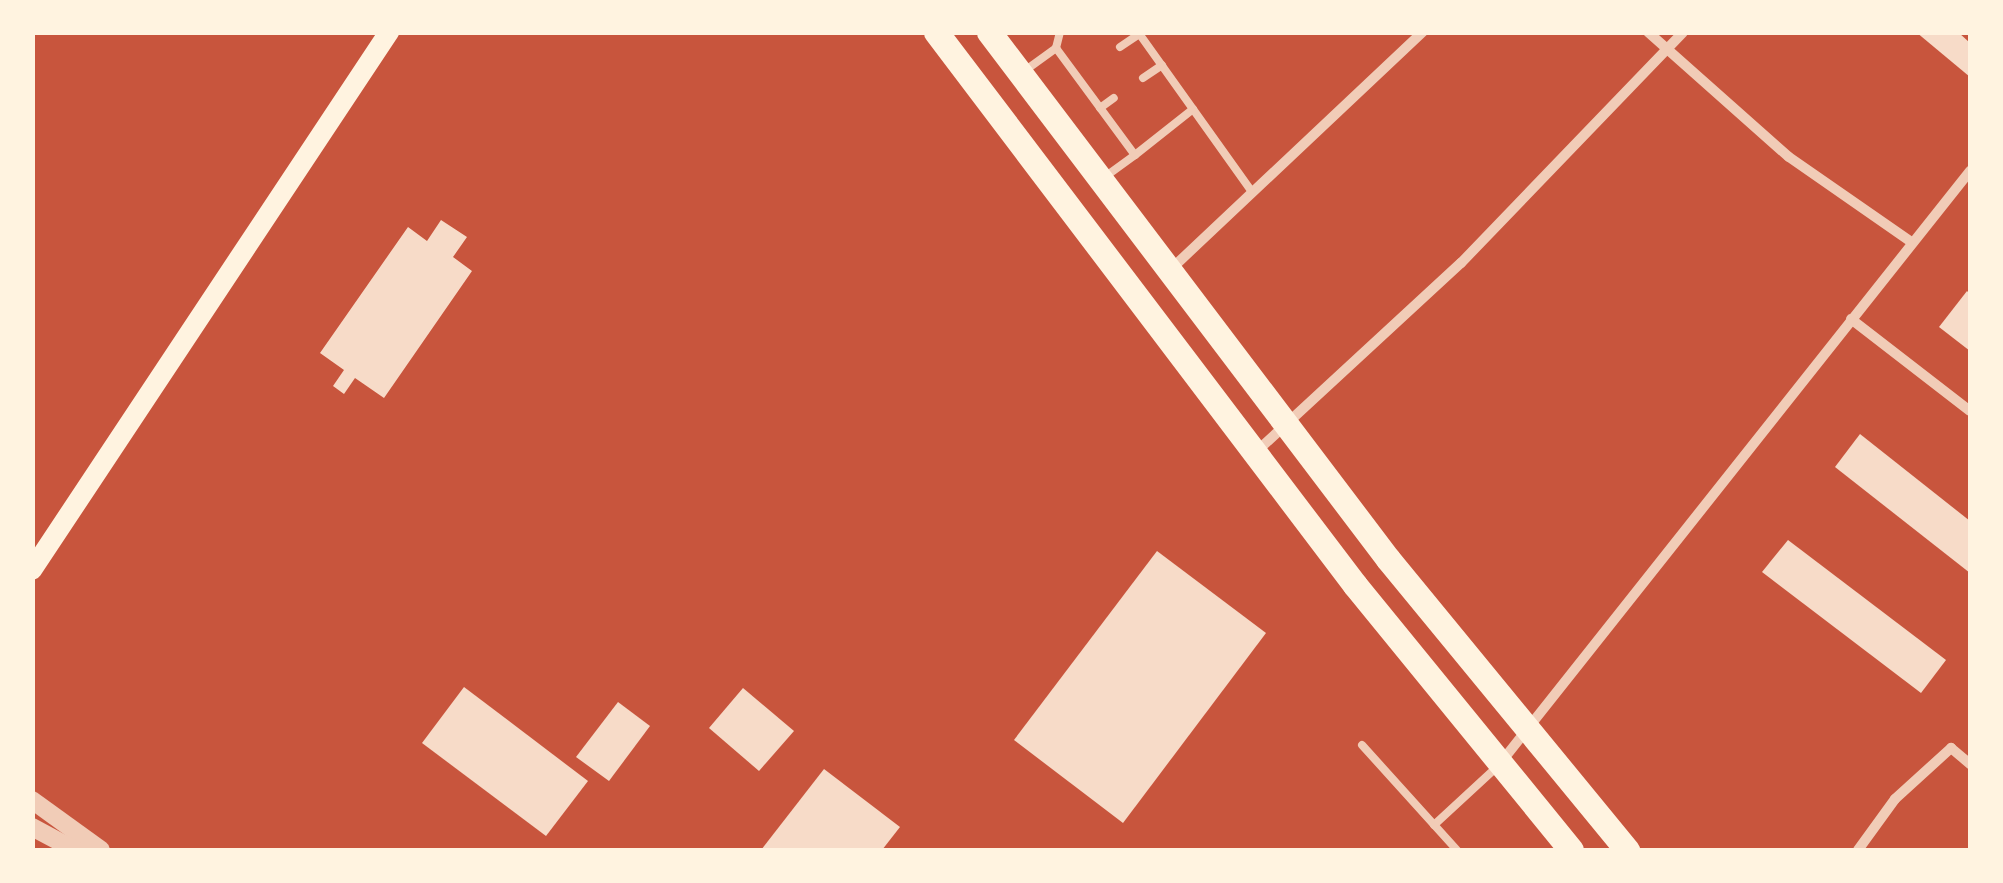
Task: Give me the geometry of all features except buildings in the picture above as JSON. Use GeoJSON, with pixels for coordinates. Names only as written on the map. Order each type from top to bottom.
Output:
{"type":"FeatureCollection","features":[{"type":"Feature","properties":{"kind":"main road"},"geometry":{"type":"LineString","coordinates":[[32,570],[390,32]]}},
{"type":"Feature","properties":{"kind":"main road"},"geometry":{"type":"LineString","coordinates":[[989,32],[1166,273],[1526,732],[1627,850]]}},
{"type":"Feature","properties":{"kind":"main road"},"geometry":{"type":"LineString","coordinates":[[941,34],[1498,766],[1571,850]]}},
{"type":"Feature","properties":{"kind":"street"},"geometry":{"type":"LineString","coordinates":[[1166,273],[1422,32]]}},
{"type":"Feature","properties":{"kind":"street"},"geometry":{"type":"LineString","coordinates":[[1648,32],[1789,157],[1910,241]]}},
{"type":"Feature","properties":{"kind":"street"},"geometry":{"type":"LineString","coordinates":[[1256,452],[1684,32]]}},
{"type":"Feature","properties":{"kind":"street"},"geometry":{"type":"LineString","coordinates":[[1498,766],[1970,170]]}},
{"type":"Feature","properties":{"kind":"street"},"geometry":{"type":"LineString","coordinates":[[1851,319],[1970,410]]}},
{"type":"Feature","properties":{"kind":"street"},"geometry":{"type":"LineString","coordinates":[[1858,850],[1895,799],[1950,748],[1970,764]]}},
{"type":"Feature","properties":{"kind":"street"},"geometry":{"type":"LineString","coordinates":[[32,800],[101,850]]}},
{"type":"Feature","properties":{"kind":"street"},"geometry":{"type":"LineString","coordinates":[[32,827],[75,850]]}},
{"type":"Feature","properties":{"kind":"lane"},"geometry":{"type":"LineString","coordinates":[[1020,74],[1056,48],[1060,32]]}},
{"type":"Feature","properties":{"kind":"lane"},"geometry":{"type":"LineString","coordinates":[[1120,47],[1138,33],[1252,192]]}},
{"type":"Feature","properties":{"kind":"lane"},"geometry":{"type":"LineString","coordinates":[[1056,48],[1134,155]]}},
{"type":"Feature","properties":{"kind":"lane"},"geometry":{"type":"LineString","coordinates":[[1144,78],[1162,65]]}},
{"type":"Feature","properties":{"kind":"lane"},"geometry":{"type":"LineString","coordinates":[[1078,76],[1090,68]]}},
{"type":"Feature","properties":{"kind":"lane"},"geometry":{"type":"LineString","coordinates":[[1100,108],[1114,98]]}},
{"type":"Feature","properties":{"kind":"lane"},"geometry":{"type":"LineString","coordinates":[[1099,182],[1193,109]]}},
{"type":"Feature","properties":{"kind":"lane"},"geometry":{"type":"LineString","coordinates":[[1362,745],[1457,850]]}},
{"type":"Feature","properties":{"kind":"lane"},"geometry":{"type":"LineString","coordinates":[[1434,826],[1498,766]]}}]}
